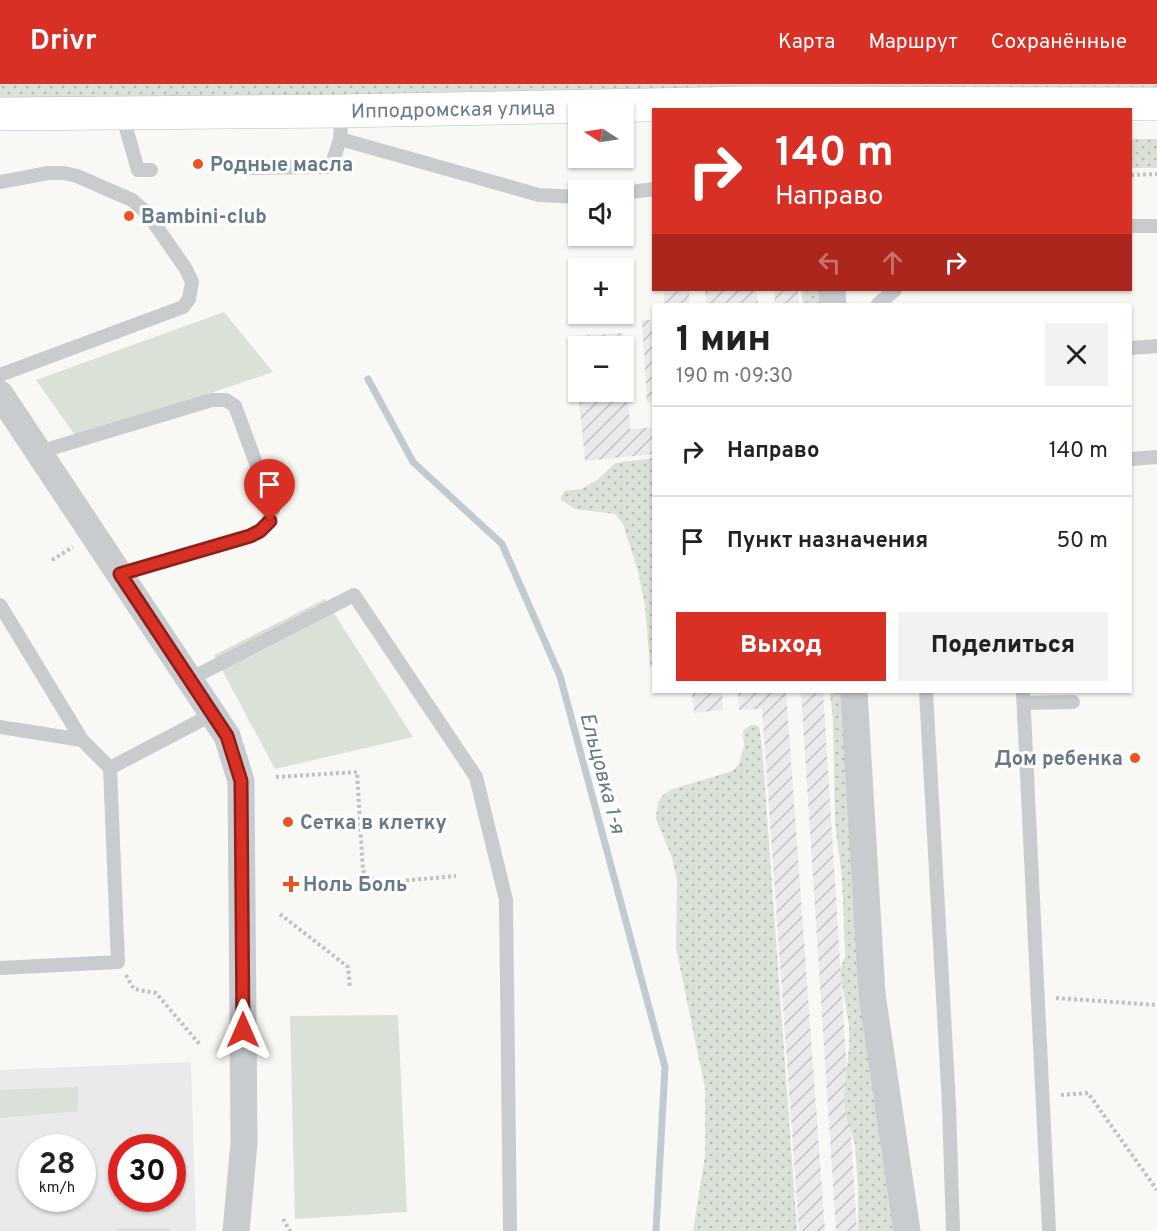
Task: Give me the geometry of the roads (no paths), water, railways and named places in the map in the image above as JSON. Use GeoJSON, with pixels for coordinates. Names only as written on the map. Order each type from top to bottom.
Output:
{"type":"FeatureCollection","features":[{"type":"Feature","properties":{"kind":"highway","name":"Ипподромская улица"},"geometry":{"type":"LineString","coordinates":[[707,108],[1157,104]]}},
{"type":"Feature","properties":{"kind":"highway","name":"Ипподромская улица"},"geometry":{"type":"LineString","coordinates":[[0,114],[122,114],[341,125],[652,111]]}},
{"type":"Feature","properties":{"kind":"street"},"geometry":{"type":"LineString","coordinates":[[0,394],[227,736],[241,781],[244,1143],[236,1231]]}},
{"type":"Feature","properties":{"kind":"street"},"geometry":{"type":"LineString","coordinates":[[854,693],[872,994],[907,1231]]}},
{"type":"Feature","properties":{"kind":"lane"},"geometry":{"type":"LineString","coordinates":[[122,114],[138,170],[151,170]]}},
{"type":"Feature","properties":{"kind":"lane"},"geometry":{"type":"LineString","coordinates":[[246,168],[330,167],[341,125],[539,195],[568,196]]}},
{"type":"Feature","properties":{"kind":"lane"},"geometry":{"type":"LineString","coordinates":[[0,182],[48,173],[64,174],[77,176],[132,200],[147,213],[186,269],[192,282],[189,299],[183,307],[0,375]]}},
{"type":"Feature","properties":{"kind":"lane"},"geometry":{"type":"LineString","coordinates":[[634,192],[652,189]]}},
{"type":"Feature","properties":{"kind":"lane"},"geometry":{"type":"LineString","coordinates":[[1132,226],[1157,226]]}},
{"type":"Feature","properties":{"kind":"lane"},"geometry":{"type":"LineString","coordinates":[[879,303],[894,291]]}},
{"type":"Feature","properties":{"kind":"lane"},"geometry":{"type":"LineString","coordinates":[[1132,348],[1157,346]]}},
{"type":"Feature","properties":{"kind":"lane"},"geometry":{"type":"LineString","coordinates":[[39,453],[212,400],[226,400],[235,406],[273,510],[270,521],[260,531],[250,536],[120,574]]}},
{"type":"Feature","properties":{"kind":"lane"},"geometry":{"type":"LineString","coordinates":[[1132,459],[1157,458]]}},
{"type":"Feature","properties":{"kind":"lane"},"geometry":{"type":"LineString","coordinates":[[189,679],[354,595],[476,777],[506,900],[510,1231]]}},
{"type":"Feature","properties":{"kind":"lane"},"geometry":{"type":"LineString","coordinates":[[0,605],[82,740],[110,768],[118,962],[0,968]]}},
{"type":"Feature","properties":{"kind":"lane"},"geometry":{"type":"LineString","coordinates":[[926,693],[949,1105],[953,1231]]}},
{"type":"Feature","properties":{"kind":"lane"},"geometry":{"type":"LineString","coordinates":[[1049,1231],[1024,698],[1073,702]]}},
{"type":"Feature","properties":{"kind":"lane"},"geometry":{"type":"LineString","coordinates":[[110,768],[213,714]]}},
{"type":"Feature","properties":{"kind":"lane"},"geometry":{"type":"LineString","coordinates":[[0,727],[82,740]]}},
{"type":"Feature","properties":{"kind":"waterway","name":"Ельцовка 1-я"},"geometry":{"type":"LineString","coordinates":[[368,379],[413,462],[502,544],[560,676],[665,1067],[656,1231]]}},
{"type":"Feature","properties":{"kind":"place","name":"Родные масла"},"geometry":{"type":"Point","coordinates":[198,164]}},
{"type":"Feature","properties":{"kind":"place","name":"Bambini-club"},"geometry":{"type":"Point","coordinates":[129,216]}},
{"type":"Feature","properties":{"kind":"place","name":"Дом ребенка"},"geometry":{"type":"Point","coordinates":[1135,758]}},
{"type":"Feature","properties":{"kind":"place","name":"Сетка в клетку"},"geometry":{"type":"Point","coordinates":[288,822]}},
{"type":"Feature","properties":{"kind":"place","name":"Ноль Боль"},"geometry":{"type":"Point","coordinates":[291,884]}}]}
